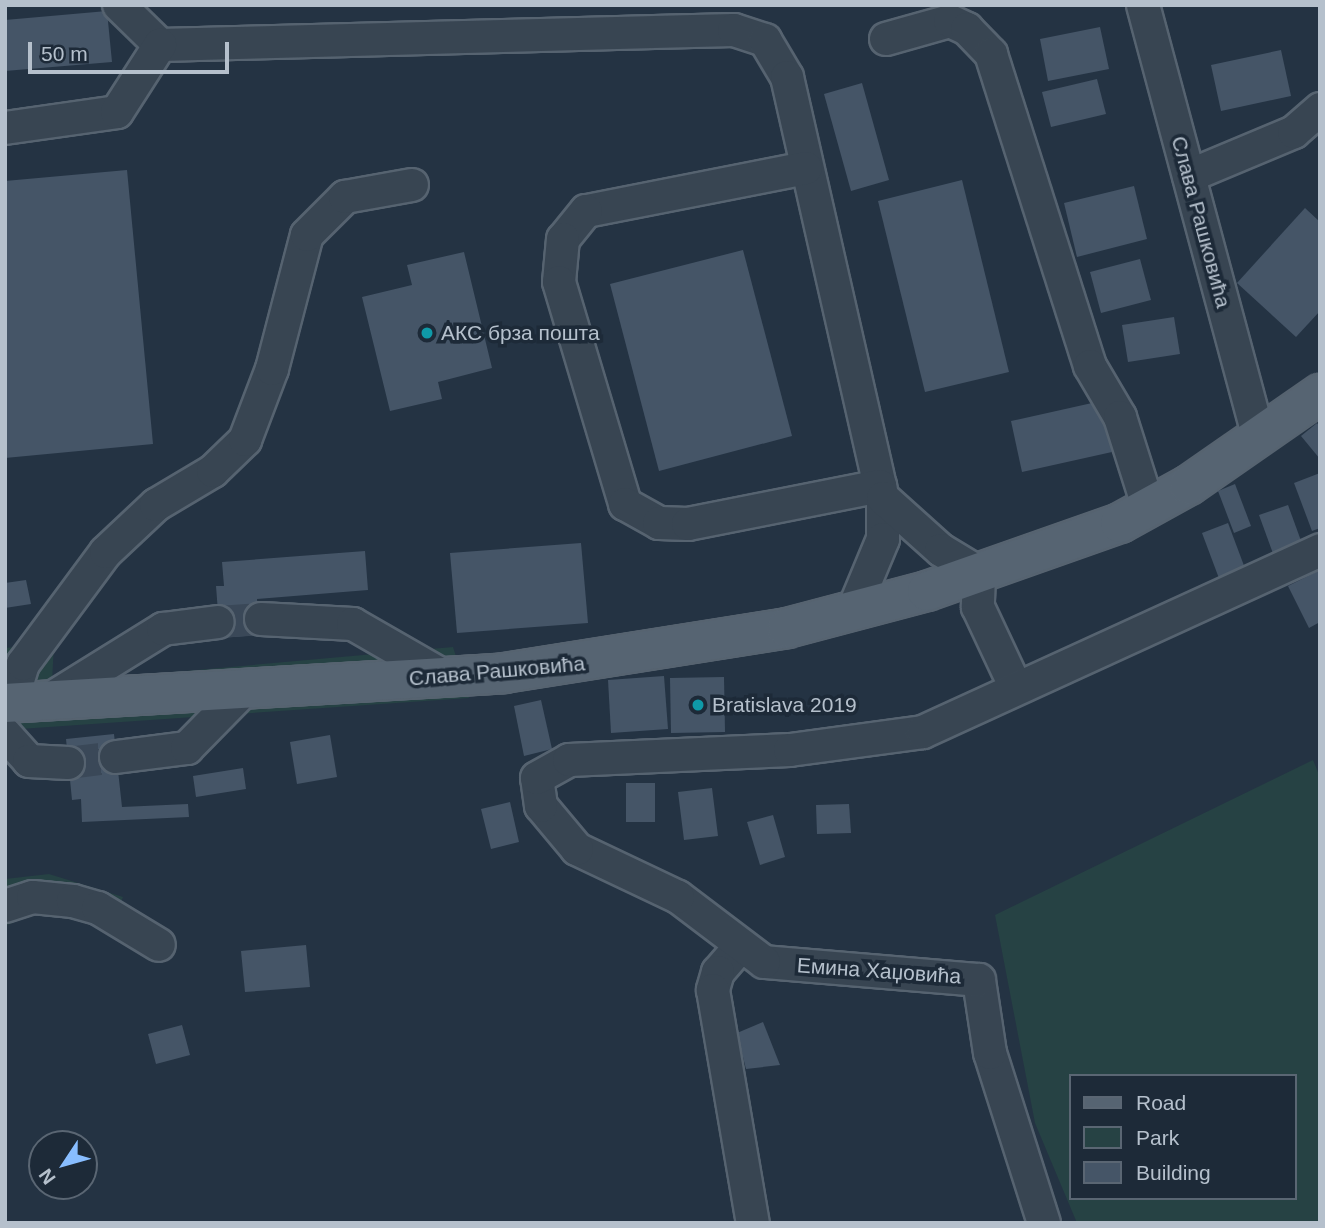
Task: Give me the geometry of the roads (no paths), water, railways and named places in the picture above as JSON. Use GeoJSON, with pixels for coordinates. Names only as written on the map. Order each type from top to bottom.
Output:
{"type":"FeatureCollection","features":[{"type":"Feature","properties":{"kind":"main road","name":"Слава Рашковића"},"geometry":{"type":"LineString","coordinates":[[17,710],[245,689],[447,678],[629,657],[853,611],[979,573],[1149,509],[1259,438],[1320,394]]}},
{"type":"Feature","properties":{"kind":"street"},"geometry":{"type":"LineString","coordinates":[[119,5],[160,45],[751,33],[781,60],[882,492],[883,539],[853,611]]}},
{"type":"Feature","properties":{"kind":"street","name":"Слава Рашковића"},"geometry":{"type":"LineString","coordinates":[[1143,5],[1259,438]]}},
{"type":"Feature","properties":{"kind":"street"},"geometry":{"type":"LineString","coordinates":[[886,39],[950,21],[967,29],[991,54],[1090,366],[1120,417],[1149,509]]}},
{"type":"Feature","properties":{"kind":"street"},"geometry":{"type":"LineString","coordinates":[[5,128],[117,112],[160,45]]}},
{"type":"Feature","properties":{"kind":"street"},"geometry":{"type":"LineString","coordinates":[[1189,176],[1294,132],[1320,109]]}},
{"type":"Feature","properties":{"kind":"street"},"geometry":{"type":"LineString","coordinates":[[806,169],[586,211],[563,239],[559,282],[625,504],[659,523],[688,524],[882,492]]}},
{"type":"Feature","properties":{"kind":"street"},"geometry":{"type":"LineString","coordinates":[[68,763],[29,761],[17,710],[23,664],[106,552],[156,505],[213,471],[245,440],[272,369],[307,234],[345,197],[412,185]]}},
{"type":"Feature","properties":{"kind":"street"},"geometry":{"type":"LineString","coordinates":[[882,492],[941,550],[979,573],[978,607],[1016,688]]}},
{"type":"Feature","properties":{"kind":"street"},"geometry":{"type":"LineString","coordinates":[[753,1223],[713,990],[728,940],[678,897],[577,849],[541,806],[537,778],[569,760],[900,738],[951,722],[1016,688],[1320,550]]}},
{"type":"Feature","properties":{"kind":"street"},"geometry":{"type":"LineString","coordinates":[[261,619],[353,624],[447,678]]}},
{"type":"Feature","properties":{"kind":"street"},"geometry":{"type":"LineString","coordinates":[[17,710],[163,629],[218,622]]}},
{"type":"Feature","properties":{"kind":"street"},"geometry":{"type":"LineString","coordinates":[[117,757],[187,748],[245,689]]}},
{"type":"Feature","properties":{"kind":"street"},"geometry":{"type":"LineString","coordinates":[[5,905],[33,897],[73,901],[98,908],[159,945]]}},
{"type":"Feature","properties":{"kind":"street","name":"Емина Хаџовића"},"geometry":{"type":"LineString","coordinates":[[728,940],[764,962],[841,972],[979,980],[990,1054],[1044,1223]]}},
{"type":"Feature","properties":{"kind":"tunnel"},"geometry":{"type":"LineString","coordinates":[[218,622],[261,619]]}},
{"type":"Feature","properties":{"kind":"tunnel"},"geometry":{"type":"LineString","coordinates":[[68,763],[116,757]]}},
{"type":"Feature","properties":{"kind":"place","name":"АКС брза пошта"},"geometry":{"type":"Point","coordinates":[427,333]}},
{"type":"Feature","properties":{"kind":"place","name":"Bratislava 2019"},"geometry":{"type":"Point","coordinates":[698,705]}}]}
